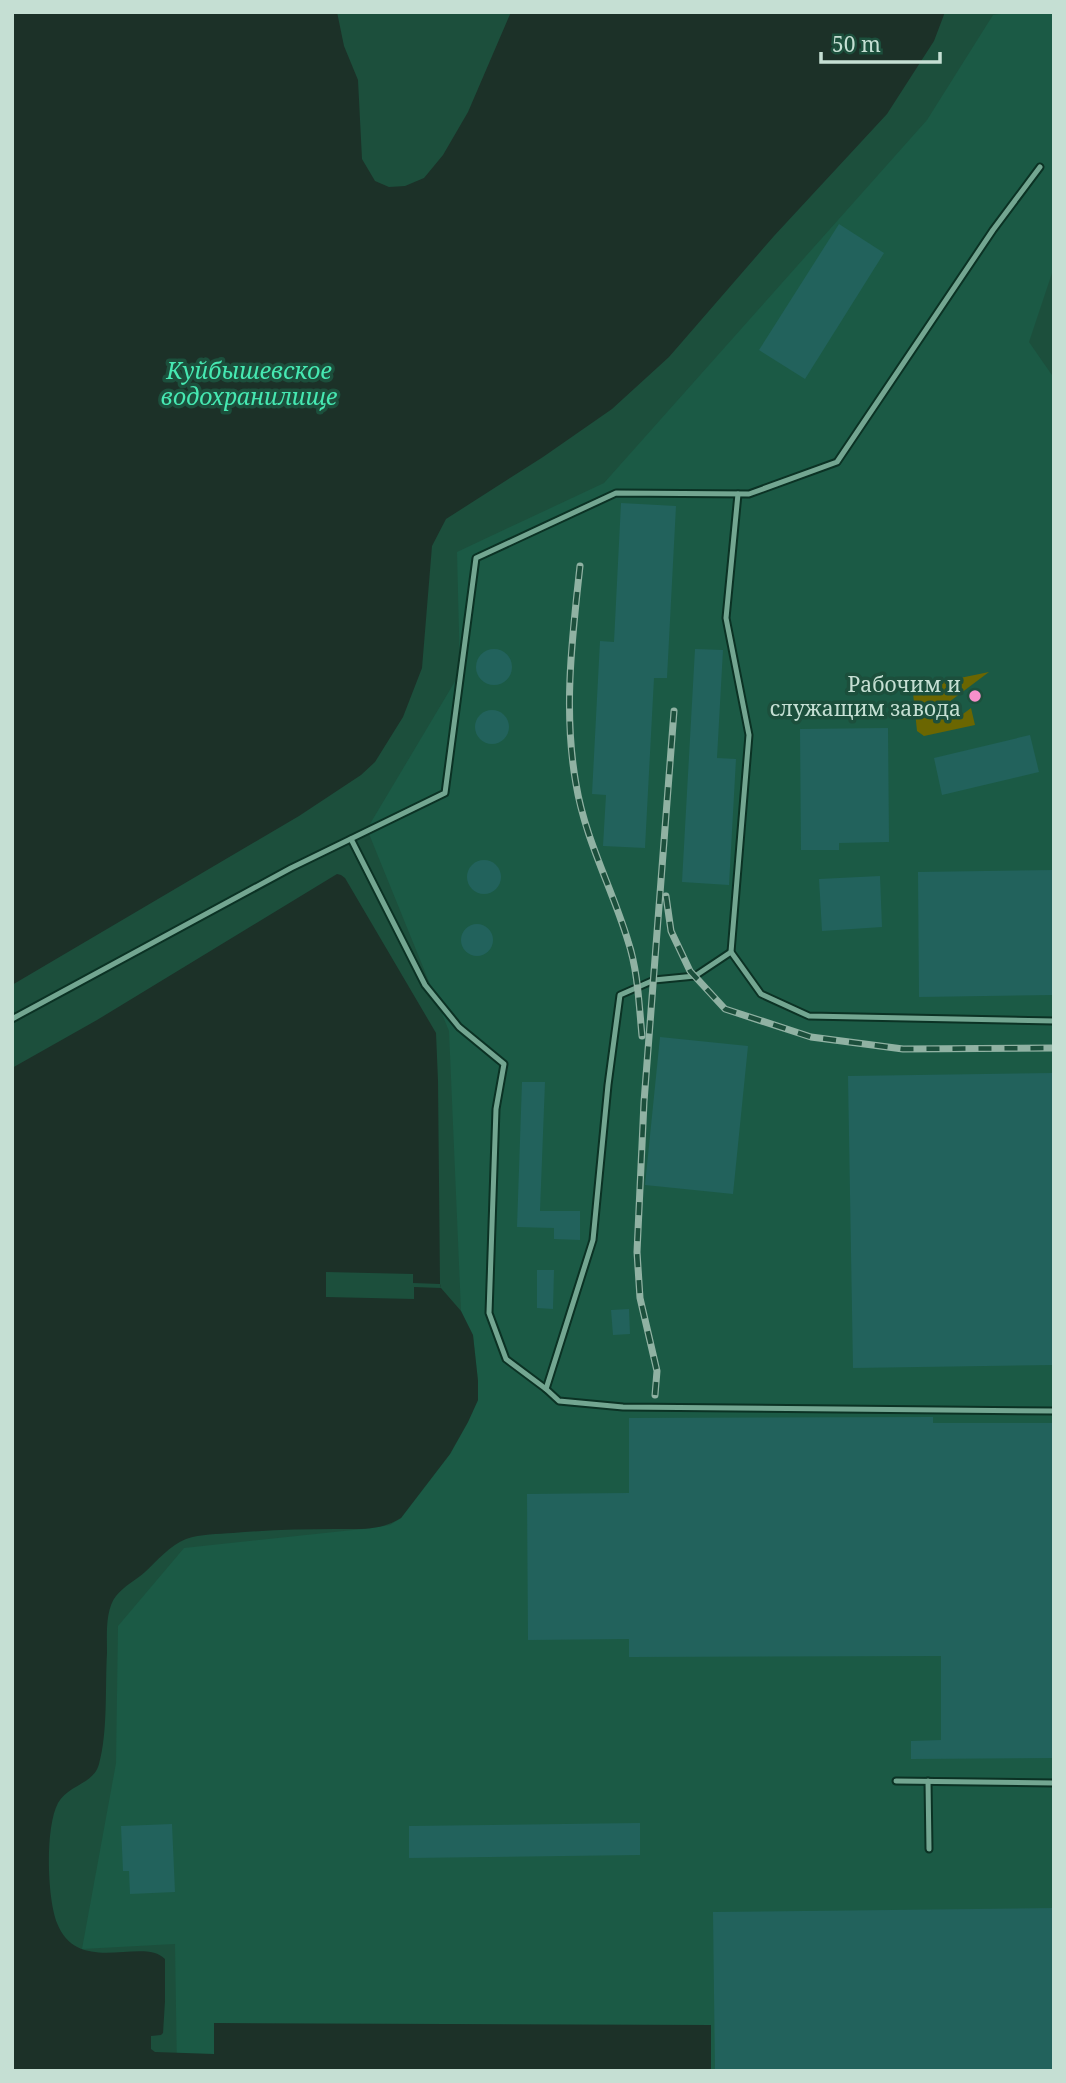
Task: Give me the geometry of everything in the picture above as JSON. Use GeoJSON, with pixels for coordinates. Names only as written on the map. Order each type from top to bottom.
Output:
{"type":"FeatureCollection","features":[{"type":"Feature","properties":{"kind":"lane"},"geometry":{"type":"LineString","coordinates":[[12,1019],[291,868],[445,793],[476,558],[616,493],[749,494],[837,462],[993,230],[1040,167]]}},
{"type":"Feature","properties":{"kind":"lane"},"geometry":{"type":"LineString","coordinates":[[738,494],[726,618],[749,735],[731,952],[761,994],[809,1016],[1054,1021]]}},
{"type":"Feature","properties":{"kind":"lane"},"geometry":{"type":"LineString","coordinates":[[351,839],[425,985],[459,1027],[504,1064],[496,1109],[489,1313],[506,1359],[559,1401],[623,1407],[1054,1411]]}},
{"type":"Feature","properties":{"kind":"lane"},"geometry":{"type":"LineString","coordinates":[[546,1389],[593,1240],[620,995],[654,980],[695,976],[731,952]]}},
{"type":"Feature","properties":{"kind":"lane"},"geometry":{"type":"LineString","coordinates":[[895,1781],[1054,1783]]}},
{"type":"Feature","properties":{"kind":"lane"},"geometry":{"type":"LineString","coordinates":[[928,1781],[929,1849]]}},
{"type":"Feature","properties":{"kind":"shaded area"},"geometry":{"type":"Polygon","coordinates":[[[1054,12],[1054,267],[1029,342],[1054,378],[1054,2071],[177,2071],[175,1944],[82,1949],[116,1763],[118,1626],[184,1548],[390,1525],[401,1518],[450,1454],[478,1400],[473,1336],[461,1311],[449,1031],[367,829],[460,673],[457,552],[604,483],[927,120],[993,15],[1054,12]]]}},
{"type":"Feature","properties":{"kind":"shaded area"},"geometry":{"type":"Polygon","coordinates":[[[989,672],[949,702],[959,717],[971,708],[975,725],[924,736],[917,731],[913,693],[921,686],[989,672]]]}},
{"type":"Feature","properties":{"kind":"water","name":"Куйбышевское водохранилище"},"geometry":{"type":"Polygon","coordinates":[[[12,12],[337,12],[344,46],[358,80],[362,159],[375,181],[389,187],[405,186],[424,178],[443,155],[468,112],[511,12],[945,12],[934,41],[887,114],[774,236],[669,357],[612,409],[446,519],[432,546],[422,668],[403,717],[375,762],[361,775],[299,816],[12,985],[12,12]]]}},
{"type":"Feature","properties":{"kind":"water"},"geometry":{"type":"Polygon","coordinates":[[[337,874],[345,878],[436,1033],[440,1284],[461,1311],[473,1335],[478,1400],[450,1454],[401,1518],[369,1528],[271,1530],[192,1537],[169,1549],[116,1596],[107,1623],[105,1724],[99,1764],[92,1776],[62,1797],[51,1828],[49,1880],[57,1923],[67,1939],[80,1948],[111,1953],[142,1951],[155,1953],[165,1959],[163,2033],[151,2036],[151,2049],[155,2052],[214,2054],[214,2023],[711,2025],[711,2071],[12,2071],[12,1068],[97,1020],[337,874]]]}},
{"type":"Feature","properties":{"kind":"pier"},"geometry":{"type":"Polygon","coordinates":[[[326,1272],[413,1274],[413,1283],[440,1284],[441,1288],[414,1287],[414,1299],[326,1297],[326,1272]]]}},
{"type":"Feature","properties":{"kind":"building"},"geometry":{"type":"Polygon","coordinates":[[[839,224],[884,253],[805,379],[759,350],[839,224]]]}},
{"type":"Feature","properties":{"kind":"building"},"geometry":{"type":"Polygon","coordinates":[[[621,503],[676,506],[667,678],[654,678],[645,848],[603,846],[606,795],[592,794],[600,641],[614,642],[621,503]]]}},
{"type":"Feature","properties":{"kind":"building"},"geometry":{"type":"Polygon","coordinates":[[[494,649],[507,654],[512,667],[507,680],[494,685],[481,680],[476,667],[481,654],[494,649]]]}},
{"type":"Feature","properties":{"kind":"building"},"geometry":{"type":"Polygon","coordinates":[[[695,649],[723,650],[717,758],[736,759],[729,885],[682,882],[695,649]]]}},
{"type":"Feature","properties":{"kind":"building"},"geometry":{"type":"Polygon","coordinates":[[[492,710],[504,715],[509,727],[504,739],[492,744],[480,739],[475,727],[480,715],[492,710]]]}},
{"type":"Feature","properties":{"kind":"building"},"geometry":{"type":"Polygon","coordinates":[[[888,728],[889,842],[839,843],[839,850],[801,850],[800,729],[888,728]]]}},
{"type":"Feature","properties":{"kind":"building"},"geometry":{"type":"Polygon","coordinates":[[[1030,735],[1039,772],[942,795],[934,758],[1030,735]]]}},
{"type":"Feature","properties":{"kind":"building"},"geometry":{"type":"Polygon","coordinates":[[[484,860],[496,865],[501,877],[496,889],[484,894],[472,889],[467,877],[472,865],[484,860]]]}},
{"type":"Feature","properties":{"kind":"building"},"geometry":{"type":"Polygon","coordinates":[[[1054,870],[1054,995],[919,997],[918,872],[1054,870]]]}},
{"type":"Feature","properties":{"kind":"building"},"geometry":{"type":"Polygon","coordinates":[[[880,876],[882,927],[822,931],[819,879],[880,876]]]}},
{"type":"Feature","properties":{"kind":"building"},"geometry":{"type":"Polygon","coordinates":[[[477,924],[488,929],[493,940],[488,951],[477,956],[466,951],[461,940],[466,929],[477,924]]]}},
{"type":"Feature","properties":{"kind":"building"},"geometry":{"type":"Polygon","coordinates":[[[660,1037],[748,1046],[733,1194],[645,1185],[660,1037]]]}},
{"type":"Feature","properties":{"kind":"building"},"geometry":{"type":"Polygon","coordinates":[[[1054,1073],[1054,1365],[853,1368],[848,1076],[1054,1073]]]}},
{"type":"Feature","properties":{"kind":"building"},"geometry":{"type":"Polygon","coordinates":[[[522,1082],[545,1082],[540,1211],[580,1211],[580,1240],[554,1239],[554,1228],[517,1227],[522,1082]]]}},
{"type":"Feature","properties":{"kind":"building"},"geometry":{"type":"Polygon","coordinates":[[[537,1270],[554,1270],[553,1309],[537,1308],[537,1270]]]}},
{"type":"Feature","properties":{"kind":"building"},"geometry":{"type":"Polygon","coordinates":[[[629,1309],[630,1334],[613,1335],[611,1310],[629,1309]]]}},
{"type":"Feature","properties":{"kind":"building"},"geometry":{"type":"Polygon","coordinates":[[[933,1417],[933,1423],[1054,1423],[1054,1758],[911,1759],[911,1741],[941,1740],[941,1656],[629,1657],[629,1639],[528,1640],[527,1494],[629,1493],[629,1418],[933,1417]]]}},
{"type":"Feature","properties":{"kind":"building"},"geometry":{"type":"Polygon","coordinates":[[[640,1823],[640,1855],[409,1858],[409,1826],[640,1823]]]}},
{"type":"Feature","properties":{"kind":"building"},"geometry":{"type":"Polygon","coordinates":[[[172,1824],[175,1892],[130,1894],[129,1871],[123,1871],[121,1826],[172,1824]]]}},
{"type":"Feature","properties":{"kind":"building"},"geometry":{"type":"Polygon","coordinates":[[[1054,1908],[1054,2071],[715,2071],[713,1912],[1054,1908]]]}},
{"type":"Feature","properties":{"kind":"railway"},"geometry":{"type":"LineString","coordinates":[[580,566],[570,675],[572,757],[580,804],[592,844],[631,952],[638,988],[642,1036]]}},
{"type":"Feature","properties":{"kind":"railway"},"geometry":{"type":"LineString","coordinates":[[655,1395],[657,1371],[640,1298],[637,1252],[644,1102],[674,711]]}},
{"type":"Feature","properties":{"kind":"railway"},"geometry":{"type":"LineString","coordinates":[[666,896],[671,931],[690,971],[725,1009],[811,1037],[903,1049],[1054,1048]]}},
{"type":"Feature","properties":{"kind":"place","name":"Рабочим и служащим завода"},"geometry":{"type":"Point","coordinates":[975,696]}}]}
